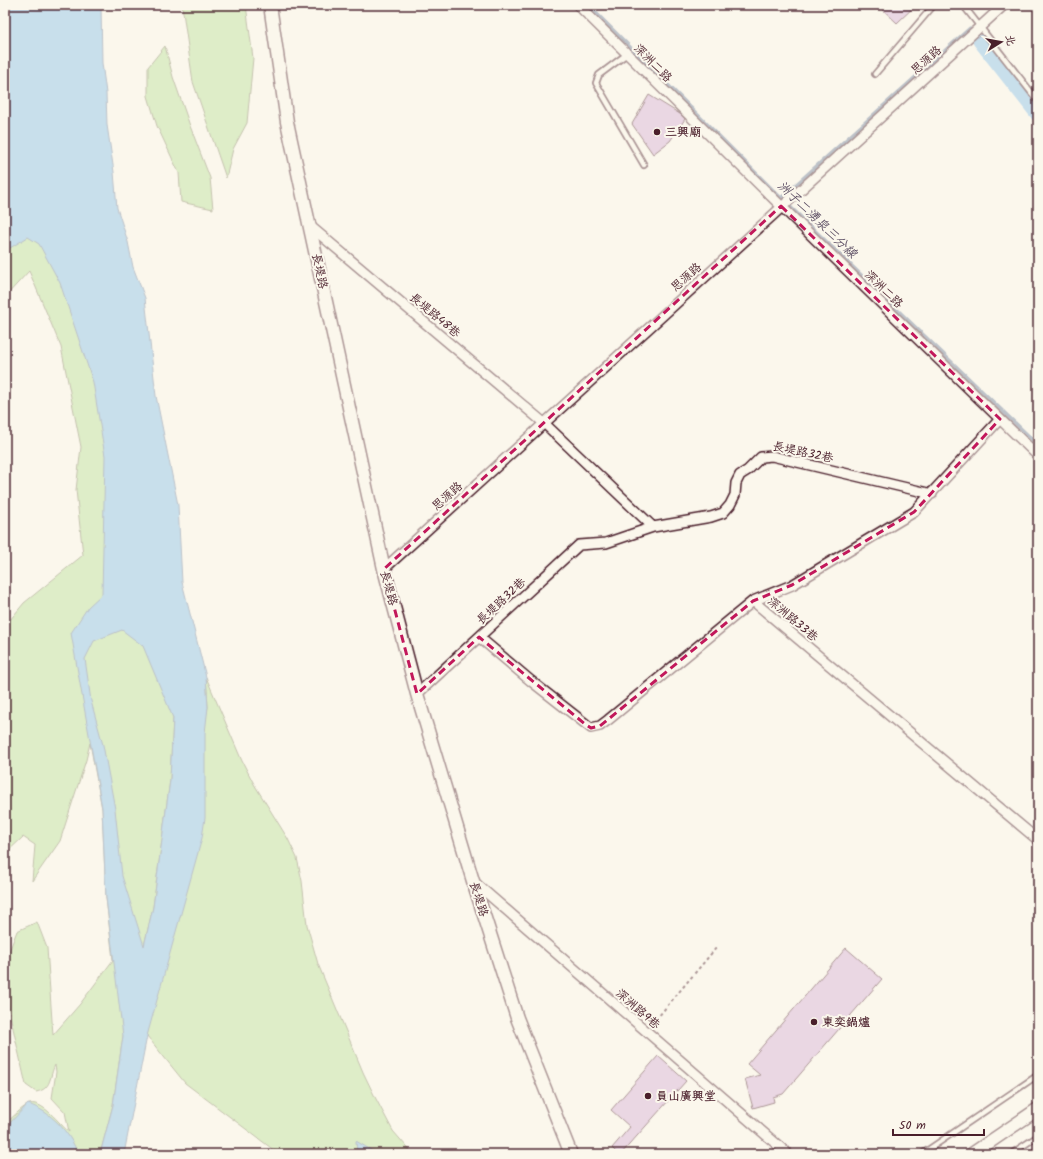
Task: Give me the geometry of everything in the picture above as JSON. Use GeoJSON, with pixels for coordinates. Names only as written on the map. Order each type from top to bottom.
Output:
{"type":"FeatureCollection","features":[{"type":"Feature","properties":{"kind":"street","name":"長堤路"},"geometry":{"type":"LineString","coordinates":[[270,5],[287,122],[384,569],[417,694],[473,881],[517,1018],[571,1154]]}},
{"type":"Feature","properties":{"kind":"street","name":"深洲二路"},"geometry":{"type":"LineString","coordinates":[[578,5],[781,206],[1038,456]]}},
{"type":"Feature","properties":{"kind":"street","name":"思源路"},"geometry":{"type":"LineString","coordinates":[[384,569],[781,206],[1004,5]]}},
{"type":"Feature","properties":{"kind":"street","name":"長堤路48巷"},"geometry":{"type":"LineString","coordinates":[[310,226],[544,423]]}},
{"type":"Feature","properties":{"kind":"street","name":"深洲路33巷"},"geometry":{"type":"LineString","coordinates":[[1000,419],[914,512],[792,585],[752,601],[1038,840]]}},
{"type":"Feature","properties":{"kind":"street"},"geometry":{"type":"LineString","coordinates":[[544,423],[653,527]]}},
{"type":"Feature","properties":{"kind":"street","name":"長堤路32巷"},"geometry":{"type":"LineString","coordinates":[[417,694],[578,544],[606,543],[653,527],[711,517],[723,513],[730,505],[735,495],[736,483],[740,475],[748,470],[761,457],[772,456],[932,494]]}},
{"type":"Feature","properties":{"kind":"street"},"geometry":{"type":"LineString","coordinates":[[479,637],[531,681],[592,728],[600,726],[608,720],[752,601]]}},
{"type":"Feature","properties":{"kind":"street","name":"深洲路9巷"},"geometry":{"type":"LineString","coordinates":[[473,881],[788,1154]]}},
{"type":"Feature","properties":{"kind":"street"},"geometry":{"type":"LineString","coordinates":[[972,1154],[1038,1109]]}},
{"type":"Feature","properties":{"kind":"lane"},"geometry":{"type":"LineString","coordinates":[[875,74],[934,5]]}},
{"type":"Feature","properties":{"kind":"lane"},"geometry":{"type":"LineString","coordinates":[[962,5],[1038,101]]}},
{"type":"Feature","properties":{"kind":"lane"},"geometry":{"type":"LineString","coordinates":[[627,54],[599,75],[596,83],[644,165]]}},
{"type":"Feature","properties":{"kind":"lane"},"geometry":{"type":"LineString","coordinates":[[922,1154],[1038,1075]]}},
{"type":"Feature","properties":{"kind":"lane"},"geometry":{"type":"LineString","coordinates":[[1011,1154],[1038,1136]]}},
{"type":"Feature","properties":{"kind":"path"},"geometry":{"type":"LineString","coordinates":[[646,1031],[716,948]]}},
{"type":"Feature","properties":{"kind":"highlighted area"},"geometry":{"type":"Polygon","coordinates":[[[781,206],[1000,419],[914,512],[792,585],[753,601],[600,726],[591,728],[585,724],[479,637],[417,694],[384,569],[781,206]]]}},
{"type":"Feature","properties":{"kind":"green space"},"geometry":{"type":"Polygon","coordinates":[[[182,5],[246,5],[253,58],[247,123],[233,149],[226,178],[193,82],[182,5]]]}},
{"type":"Feature","properties":{"kind":"green space"},"geometry":{"type":"Polygon","coordinates":[[[165,46],[173,77],[210,178],[213,209],[181,202],[179,173],[157,126],[148,96],[148,67],[165,46]]]}},
{"type":"Feature","properties":{"kind":"green space"},"geometry":{"type":"Polygon","coordinates":[[[73,104],[173,718],[170,780],[153,907],[123,1036],[113,1105],[100,1154],[5,1154],[5,1124],[27,1105],[38,1105],[44,1108],[69,1132],[65,1112],[52,1098],[56,1072],[55,1065],[49,1082],[45,1088],[36,1092],[26,1085],[5,993],[5,962],[17,931],[37,922],[47,948],[53,1035],[80,1004],[113,960],[106,898],[102,809],[90,743],[60,841],[32,881],[35,845],[23,837],[6,853],[5,857],[5,626],[24,603],[83,555],[76,490],[81,447],[61,347],[29,271],[5,297],[5,200],[73,104]]]}},
{"type":"Feature","properties":{"kind":"green space"},"geometry":{"type":"Polygon","coordinates":[[[206,677],[242,761],[254,784],[288,839],[297,858],[302,881],[307,925],[318,964],[363,1072],[393,1131],[413,1154],[279,1154],[185,1083],[147,1036],[208,707],[206,677]]]}},
{"type":"Feature","properties":{"kind":"water"},"geometry":{"type":"Polygon","coordinates":[[[5,5],[101,5],[102,63],[106,93],[107,125],[114,172],[117,208],[128,242],[133,267],[145,298],[156,396],[178,505],[182,582],[206,677],[208,707],[205,733],[205,818],[202,838],[147,1036],[124,1154],[100,1154],[113,1105],[123,1036],[106,898],[102,808],[71,633],[88,607],[102,594],[105,456],[93,382],[60,283],[39,244],[28,237],[5,251],[5,5]],[[122,630],[94,641],[85,659],[91,701],[103,745],[115,809],[122,876],[144,946],[153,907],[170,780],[173,718],[143,646],[122,630]]]}},
{"type":"Feature","properties":{"kind":"water"},"geometry":{"type":"Polygon","coordinates":[[[28,1104],[44,1112],[58,1123],[70,1138],[78,1154],[56,1154],[47,1149],[47,1154],[5,1154],[5,1128],[28,1104]]]}},
{"type":"Feature","properties":{"kind":"water"},"geometry":{"type":"Polygon","coordinates":[[[356,1141],[376,1153],[377,1154],[357,1154],[356,1141]]]}},
{"type":"Feature","properties":{"kind":"building"},"geometry":{"type":"Polygon","coordinates":[[[878,5],[916,5],[897,23],[878,5]]]}},
{"type":"Feature","properties":{"kind":"building","name":"三興廟"},"geometry":{"type":"Polygon","coordinates":[[[649,95],[680,114],[685,119],[670,141],[653,154],[632,124],[649,95]]]}},
{"type":"Feature","properties":{"kind":"building","name":"東奕鍋爐"},"geometry":{"type":"Polygon","coordinates":[[[846,948],[882,979],[783,1094],[773,1097],[774,1102],[753,1108],[745,1079],[760,1075],[747,1064],[846,948]]]}},
{"type":"Feature","properties":{"kind":"building","name":"員山廣興堂"},"geometry":{"type":"Polygon","coordinates":[[[658,1056],[686,1081],[621,1154],[618,1154],[612,1148],[630,1127],[611,1110],[658,1056]]]}},
{"type":"Feature","properties":{"kind":"waterway","name":"洲子二湧泉三分線"},"geometry":{"type":"LineString","coordinates":[[588,5],[781,198],[1038,445]]}},
{"type":"Feature","properties":{"kind":"waterway"},"geometry":{"type":"LineString","coordinates":[[781,198],[970,28]]}},
{"type":"Feature","properties":{"kind":"waterway"},"geometry":{"type":"LineString","coordinates":[[979,41],[1038,116]]}},
{"type":"Feature","properties":{"kind":"waterway"},"geometry":{"type":"LineString","coordinates":[[977,43],[1038,122]]}},
{"type":"Feature","properties":{"kind":"waterway"},"geometry":{"type":"LineString","coordinates":[[1029,1154],[1038,1148]]}},
{"type":"Feature","properties":{"kind":"place","name":"三興廟"},"geometry":{"type":"Point","coordinates":[657,132]}},
{"type":"Feature","properties":{"kind":"place","name":"東奕鍋爐"},"geometry":{"type":"Point","coordinates":[814,1022]}},
{"type":"Feature","properties":{"kind":"place","name":"員山廣興堂"},"geometry":{"type":"Point","coordinates":[648,1096]}}]}
